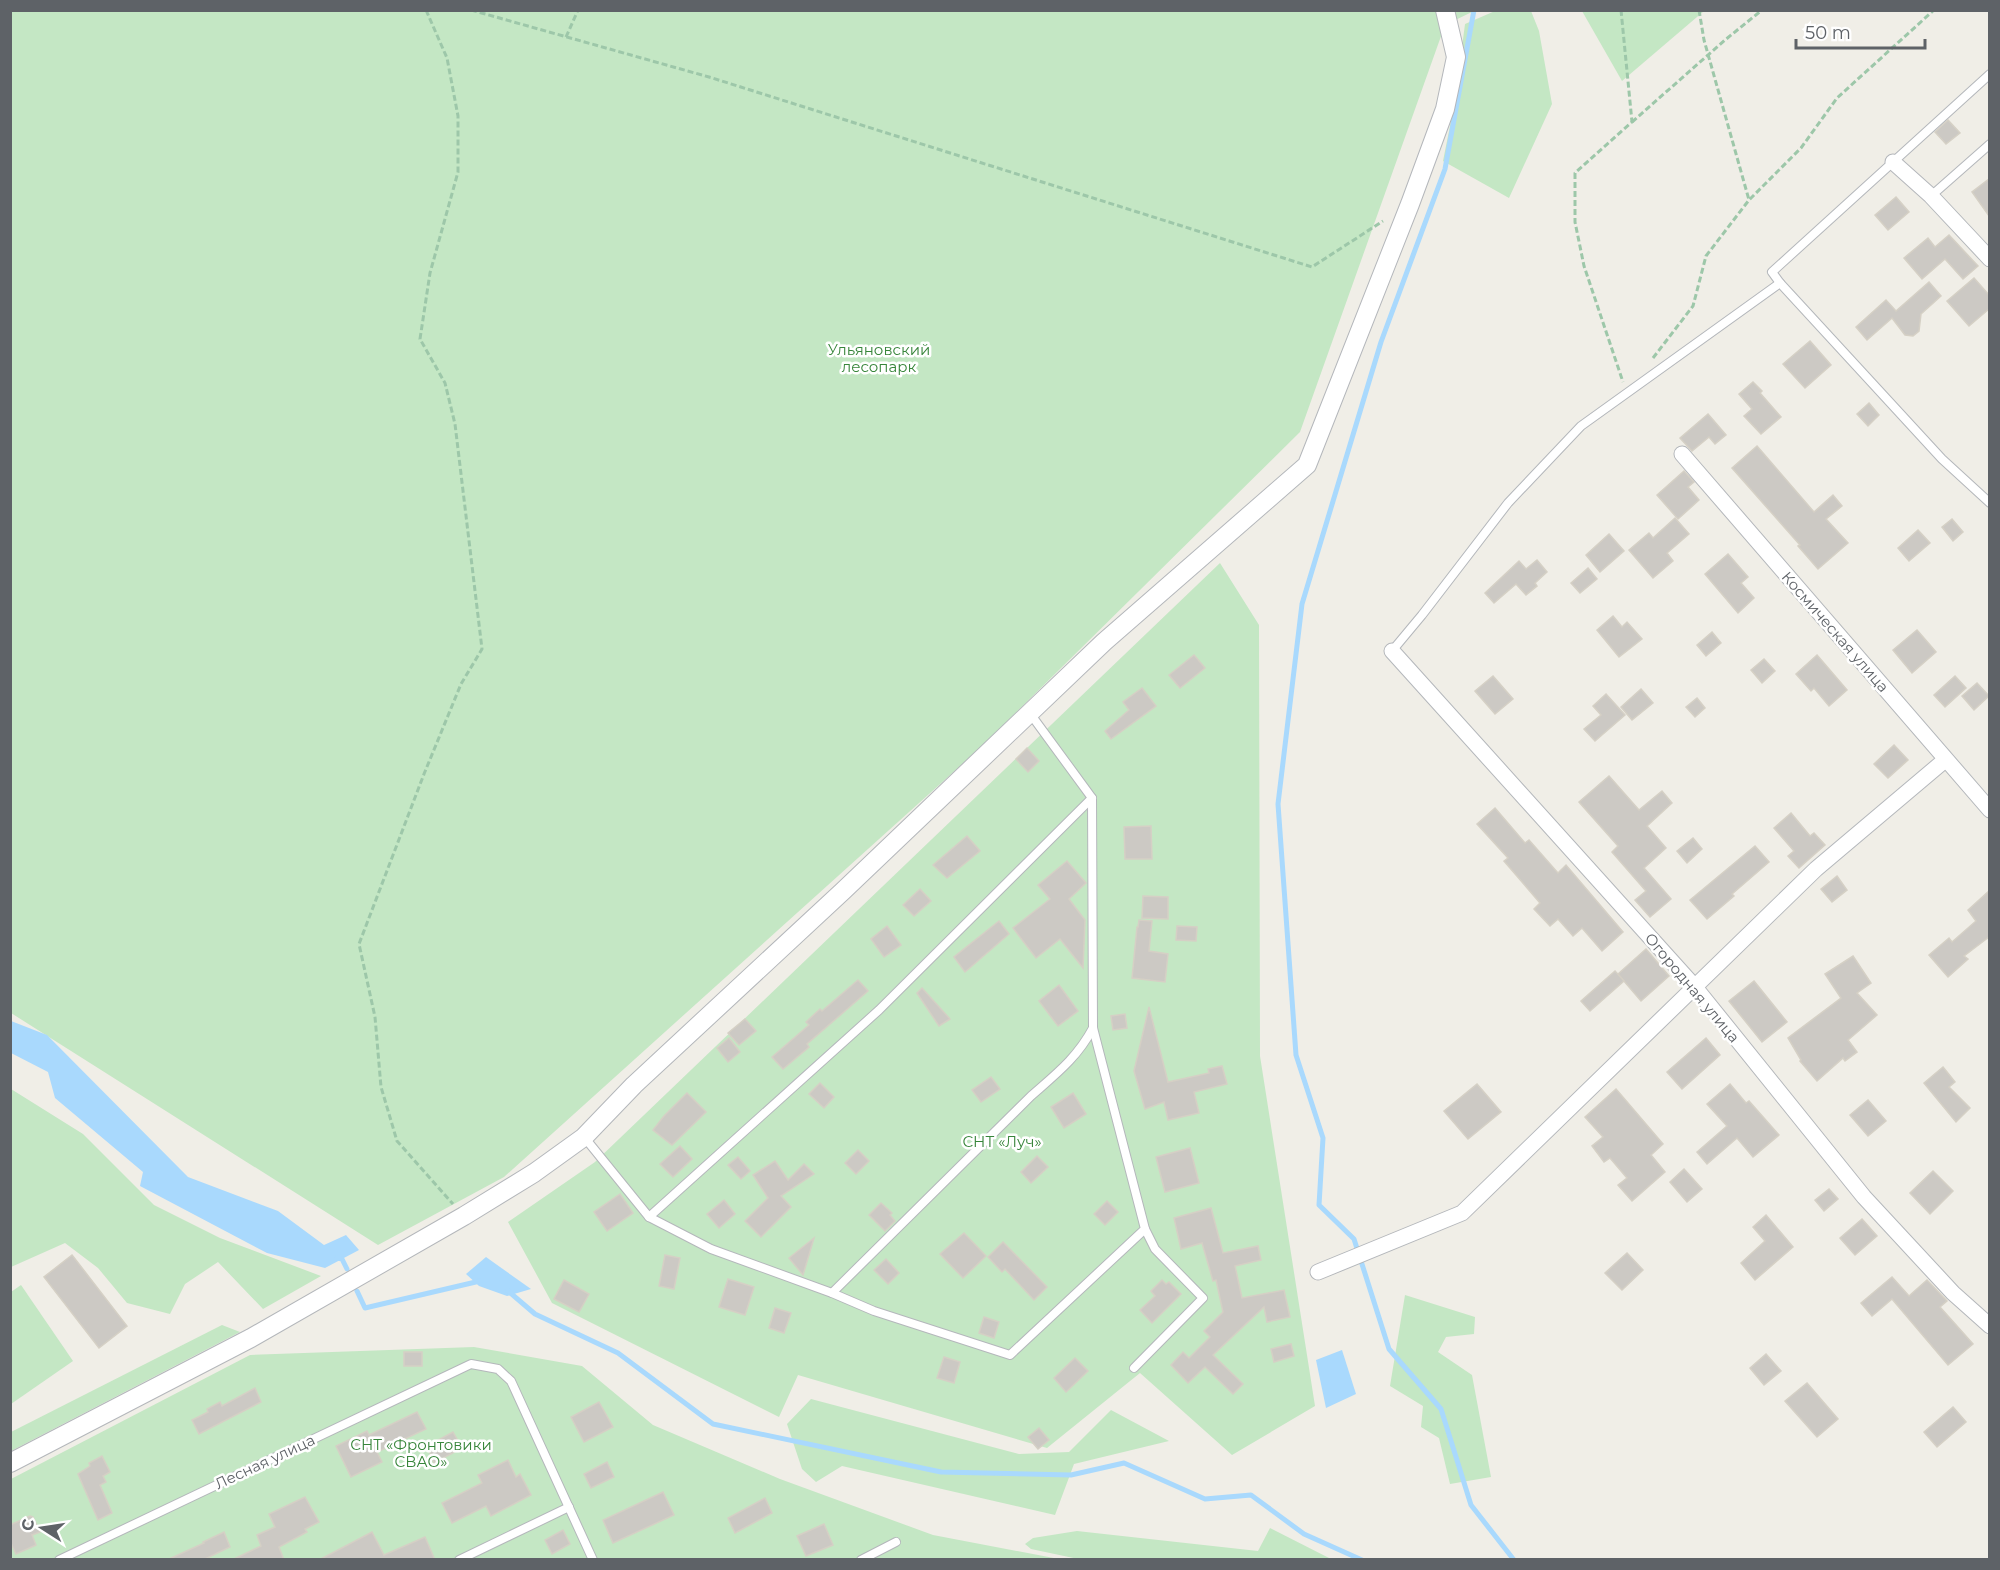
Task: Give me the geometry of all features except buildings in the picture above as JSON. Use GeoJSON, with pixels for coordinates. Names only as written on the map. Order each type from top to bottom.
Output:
{"type":"FeatureCollection","features":[{"type":"Feature","properties":{"kind":"street"},"geometry":{"type":"LineString","coordinates":[[10,1463],[250,1338],[464,1216],[534,1173],[584,1137],[634,1085],[843,891],[1104,642],[1307,465],[1445,109],[1456,57],[1445,10]]}},
{"type":"Feature","properties":{"kind":"street"},"geometry":{"type":"LineString","coordinates":[[1893,162],[1930,196],[1989,259]]}},
{"type":"Feature","properties":{"kind":"street","name":"Космическая улица"},"geometry":{"type":"LineString","coordinates":[[1682,454],[1989,810]]}},
{"type":"Feature","properties":{"kind":"street","name":"Огородная улица"},"geometry":{"type":"LineString","coordinates":[[1392,651],[1694,987],[1864,1197],[1953,1293],[1989,1326]]}},
{"type":"Feature","properties":{"kind":"street"},"geometry":{"type":"LineString","coordinates":[[1318,1272],[1462,1213],[1816,869],[1946,760]]}},
{"type":"Feature","properties":{"kind":"lane"},"geometry":{"type":"LineString","coordinates":[[1989,74],[1772,272],[1941,459],[1989,503]]}},
{"type":"Feature","properties":{"kind":"lane"},"geometry":{"type":"LineString","coordinates":[[1930,196],[1989,144]]}},
{"type":"Feature","properties":{"kind":"lane"},"geometry":{"type":"LineString","coordinates":[[1392,651],[1508,503],[1581,426],[1780,283]]}},
{"type":"Feature","properties":{"kind":"lane"},"geometry":{"type":"LineString","coordinates":[[1029,712],[1092,798],[1093,1028],[1145,1229],[1155,1249],[1203,1298],[1134,1368]]}},
{"type":"Feature","properties":{"kind":"lane"},"geometry":{"type":"LineString","coordinates":[[649,1217],[879,1010],[1092,798]]}},
{"type":"Feature","properties":{"kind":"lane"},"geometry":{"type":"LineString","coordinates":[[832,1293],[1031,1096],[1066,1066],[1082,1048],[1093,1028]]}},
{"type":"Feature","properties":{"kind":"lane"},"geometry":{"type":"LineString","coordinates":[[584,1137],[649,1217],[711,1249],[832,1293],[874,1311],[1010,1355],[1145,1229]]}},
{"type":"Feature","properties":{"kind":"lane","name":"Лесная улица"},"geometry":{"type":"LineString","coordinates":[[59,1560],[471,1364],[498,1369],[511,1381],[569,1507]]}},
{"type":"Feature","properties":{"kind":"lane"},"geometry":{"type":"LineString","coordinates":[[459,1560],[569,1507],[593,1560]]}},
{"type":"Feature","properties":{"kind":"lane"},"geometry":{"type":"LineString","coordinates":[[861,1560],[896,1542]]}},
{"type":"Feature","properties":{"kind":"path"},"geometry":{"type":"LineString","coordinates":[[426,10],[447,58],[458,116],[458,172],[430,273],[420,339],[445,383],[455,424],[482,649],[461,684],[359,944],[375,1017],[381,1087],[397,1141],[464,1216]]}},
{"type":"Feature","properties":{"kind":"path"},"geometry":{"type":"LineString","coordinates":[[471,10],[709,77],[1312,267],[1410,204]]}},
{"type":"Feature","properties":{"kind":"path"},"geometry":{"type":"LineString","coordinates":[[566,37],[578,10]]}},
{"type":"Feature","properties":{"kind":"path"},"geometry":{"type":"LineString","coordinates":[[1621,10],[1632,122]]}},
{"type":"Feature","properties":{"kind":"path"},"geometry":{"type":"LineString","coordinates":[[1699,10],[1708,55],[1749,200]]}},
{"type":"Feature","properties":{"kind":"path"},"geometry":{"type":"LineString","coordinates":[[1626,392],[1584,266],[1575,222],[1575,173],[1762,10]]}},
{"type":"Feature","properties":{"kind":"path"},"geometry":{"type":"LineString","coordinates":[[1653,358],[1693,306],[1706,256],[1749,200],[1801,148],[1837,98],[1934,10]]}},
{"type":"Feature","properties":{"kind":"green space","name":"Ульяновский лесопарк"},"geometry":{"type":"Polygon","coordinates":[[[11,11],[1474,11],[1445,25],[1300,432],[979,749],[504,1177],[378,1245],[11,1013],[11,11]]]}},
{"type":"Feature","properties":{"kind":"green space"},"geometry":{"type":"Polygon","coordinates":[[[1495,11],[1531,11],[1539,31],[1552,104],[1509,198],[1443,161],[1455,101],[1465,24],[1495,11]]]}},
{"type":"Feature","properties":{"kind":"green space"},"geometry":{"type":"Polygon","coordinates":[[[1582,11],[1704,11],[1622,81],[1582,11]]]}},
{"type":"Feature","properties":{"kind":"green space","name":"СНТ «Луч»"},"geometry":{"type":"Polygon","coordinates":[[[1220,563],[1259,625],[1260,1056],[1315,1406],[1232,1455],[1140,1373],[1047,1448],[798,1375],[779,1417],[552,1303],[508,1222],[595,1162],[1220,563]]]}},
{"type":"Feature","properties":{"kind":"green space"},"geometry":{"type":"Polygon","coordinates":[[[11,1089],[83,1134],[154,1205],[220,1238],[321,1276],[263,1309],[218,1262],[185,1284],[170,1314],[127,1303],[98,1268],[65,1243],[11,1267],[11,1089]]]}},
{"type":"Feature","properties":{"kind":"green space"},"geometry":{"type":"Polygon","coordinates":[[[21,1285],[73,1361],[11,1404],[11,1292],[21,1285]]]}},
{"type":"Feature","properties":{"kind":"green space"},"geometry":{"type":"Polygon","coordinates":[[[1405,1295],[1475,1317],[1474,1334],[1446,1337],[1438,1352],[1472,1375],[1491,1477],[1450,1484],[1439,1438],[1421,1427],[1423,1406],[1390,1386],[1405,1295]]]}},
{"type":"Feature","properties":{"kind":"green space"},"geometry":{"type":"Polygon","coordinates":[[[222,1325],[240,1332],[11,1451],[11,1432],[222,1325]]]}},
{"type":"Feature","properties":{"kind":"green space","name":"СНТ «Фронтовики СВАО»"},"geometry":{"type":"Polygon","coordinates":[[[474,1347],[582,1366],[653,1425],[780,1479],[933,1535],[1059,1559],[11,1560],[11,1479],[250,1355],[474,1347]]]}},
{"type":"Feature","properties":{"kind":"green space"},"geometry":{"type":"Polygon","coordinates":[[[811,1399],[1019,1454],[1069,1452],[1111,1410],[1169,1441],[1074,1464],[1055,1515],[842,1466],[816,1482],[802,1469],[787,1424],[811,1399]]]}},
{"type":"Feature","properties":{"kind":"green space"},"geometry":{"type":"Polygon","coordinates":[[[1270,1528],[1331,1559],[1083,1560],[1031,1549],[1025,1544],[1033,1538],[1077,1531],[1258,1551],[1270,1528]]]}},
{"type":"Feature","properties":{"kind":"water"},"geometry":{"type":"Polygon","coordinates":[[[11,1021],[47,1035],[188,1177],[278,1211],[324,1245],[346,1235],[359,1250],[325,1268],[267,1253],[140,1186],[143,1172],[55,1098],[48,1072],[11,1053],[11,1021]]]}},
{"type":"Feature","properties":{"kind":"water"},"geometry":{"type":"Polygon","coordinates":[[[486,1257],[531,1289],[507,1296],[479,1286],[466,1274],[486,1257]]]}},
{"type":"Feature","properties":{"kind":"water"},"geometry":{"type":"Polygon","coordinates":[[[1342,1350],[1356,1394],[1326,1408],[1316,1360],[1342,1350]]]}},
{"type":"Feature","properties":{"kind":"waterway"},"geometry":{"type":"LineString","coordinates":[[1474,10],[1445,169],[1381,342],[1302,604],[1278,804],[1296,1055],[1323,1138],[1319,1205],[1354,1239],[1389,1349],[1441,1409],[1471,1505],[1514,1560]]}},
{"type":"Feature","properties":{"kind":"waterway"},"geometry":{"type":"LineString","coordinates":[[337,1258],[342,1259],[347,1269]]}},
{"type":"Feature","properties":{"kind":"waterway"},"geometry":{"type":"LineString","coordinates":[[357,1291],[365,1308],[480,1281]]}},
{"type":"Feature","properties":{"kind":"waterway"},"geometry":{"type":"LineString","coordinates":[[508,1291],[535,1314],[618,1353],[713,1424],[941,1472],[1071,1475],[1124,1463],[1205,1499],[1251,1495],[1304,1534],[1362,1560]]}}]}
